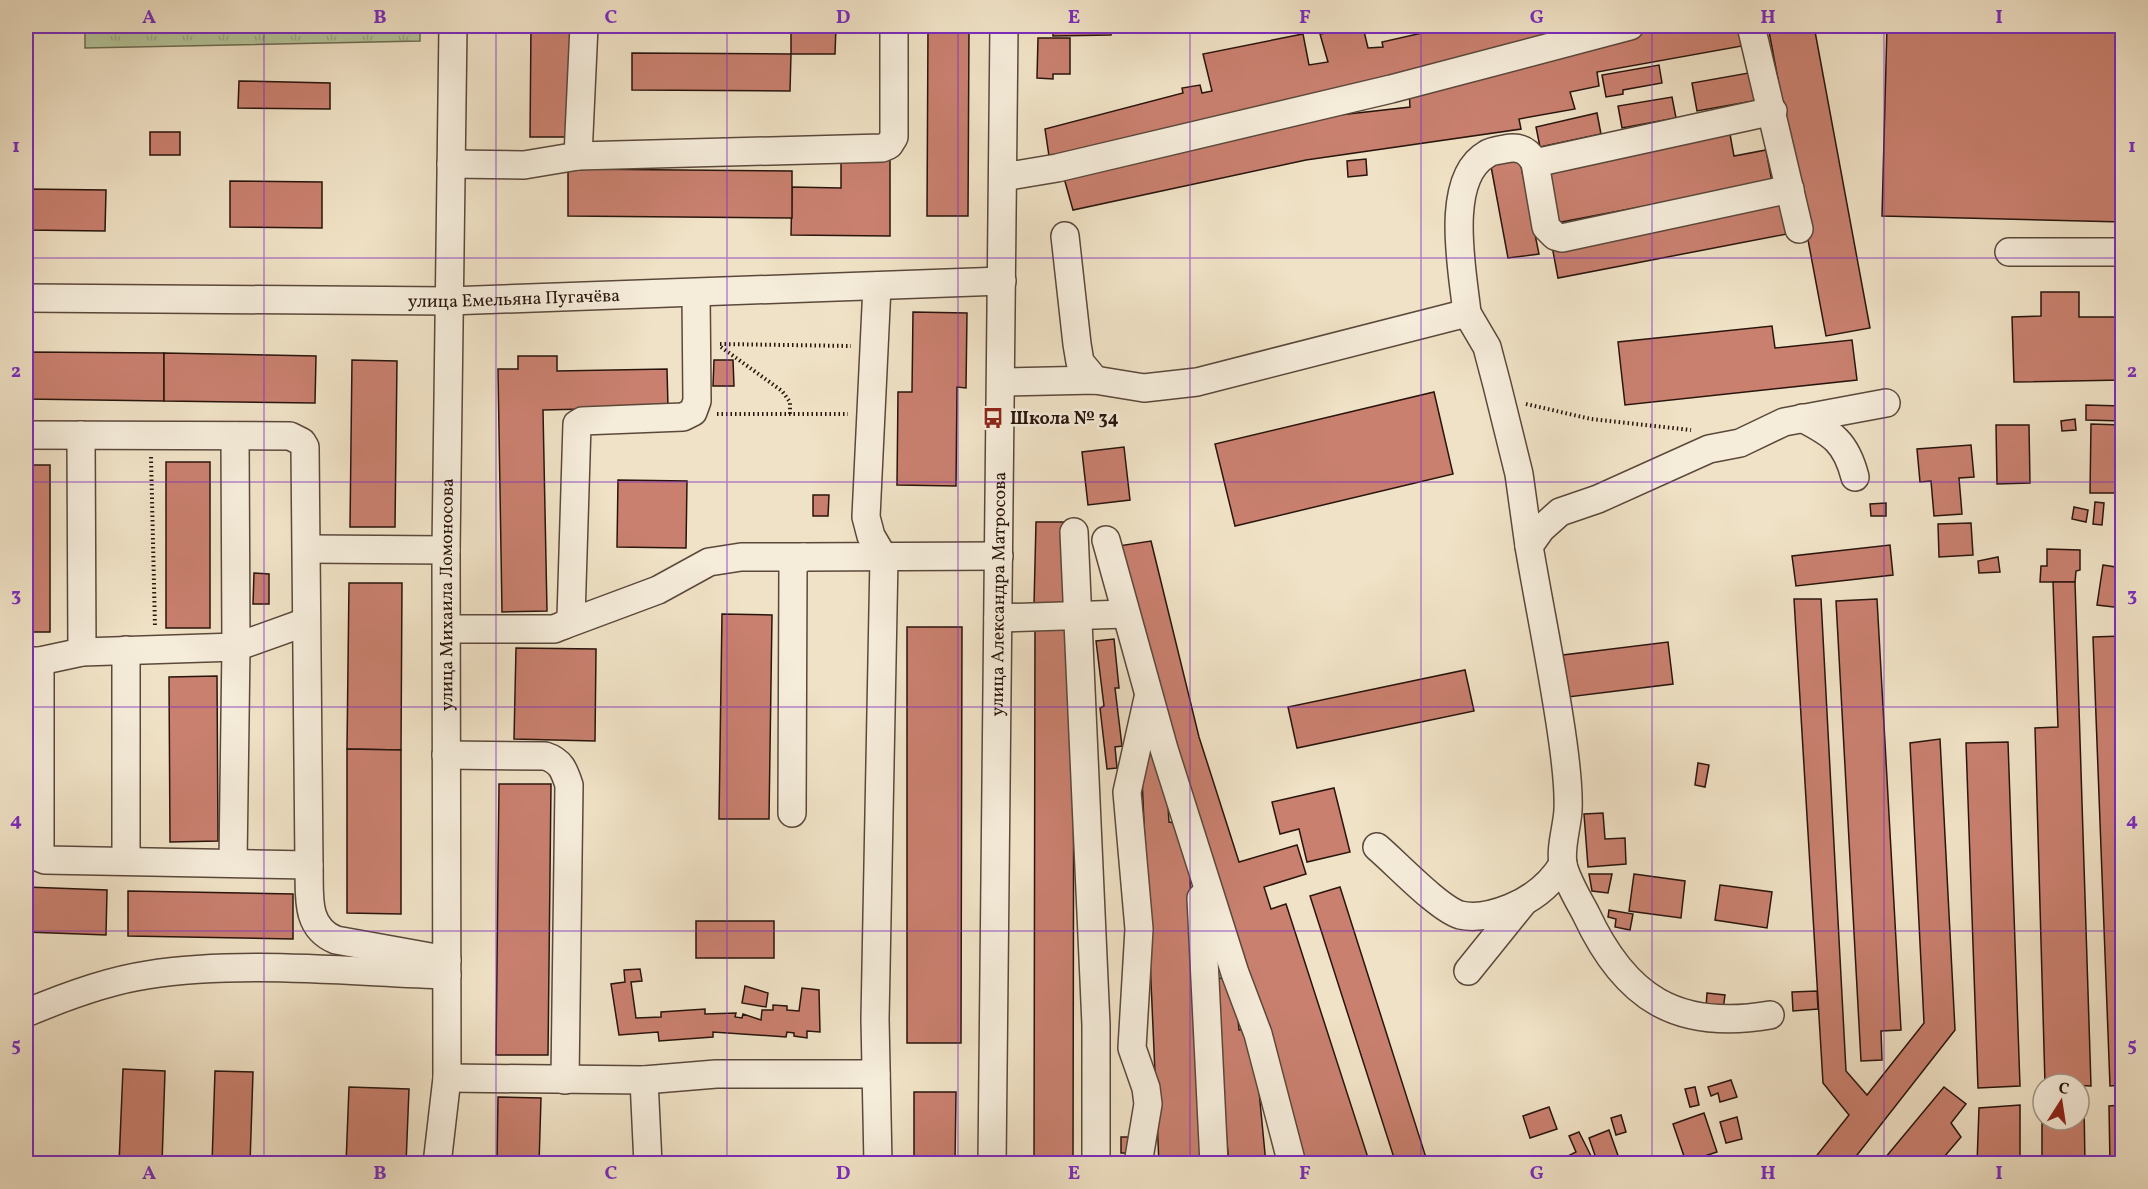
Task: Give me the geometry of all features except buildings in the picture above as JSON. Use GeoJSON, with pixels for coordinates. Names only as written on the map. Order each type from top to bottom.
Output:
{"type":"FeatureCollection","features":[{"type":"Feature","properties":{"kind":"street","name":"улица Михаила Ломоносова"},"geometry":{"type":"LineString","coordinates":[[437,1164],[447,1078],[448,629],[446,550],[453,26]]}},
{"type":"Feature","properties":{"kind":"street"},"geometry":{"type":"LineString","coordinates":[[578,156],[584,26]]}},
{"type":"Feature","properties":{"kind":"street"},"geometry":{"type":"LineString","coordinates":[[451,164],[524,165],[578,156],[870,148],[890,145],[894,137],[894,26]]}},
{"type":"Feature","properties":{"kind":"street","name":"улица Александра Матросова"},"geometry":{"type":"LineString","coordinates":[[992,1164],[1004,26]]}},
{"type":"Feature","properties":{"kind":"street"},"geometry":{"type":"LineString","coordinates":[[1003,177],[1057,168],[1391,89],[1630,26]]}},
{"type":"Feature","properties":{"kind":"street"},"geometry":{"type":"LineString","coordinates":[[1751,26],[1773,111],[1799,230]]}},
{"type":"Feature","properties":{"kind":"street"},"geometry":{"type":"LineString","coordinates":[[1535,163],[1773,111]]}},
{"type":"Feature","properties":{"kind":"street"},"geometry":{"type":"LineString","coordinates":[[1770,1015],[1738,1019],[1689,1016],[1667,1007],[1633,985],[1614,966],[1592,928],[1563,864],[1568,788],[1563,741],[1529,546],[1519,474],[1487,346],[1467,313],[1458,215],[1462,193],[1472,171],[1487,154],[1518,148],[1530,154],[1535,163],[1546,227],[1555,237],[1562,238],[1790,189]]}},
{"type":"Feature","properties":{"kind":"street"},"geometry":{"type":"LineString","coordinates":[[1065,236],[1080,362],[1095,380]]}},
{"type":"Feature","properties":{"kind":"street"},"geometry":{"type":"LineString","coordinates":[[2009,252],[2122,252]]}},
{"type":"Feature","properties":{"kind":"street","name":"улица Емельяна Пугачёва"},"geometry":{"type":"LineString","coordinates":[[26,298],[449,301],[1002,281]]}},
{"type":"Feature","properties":{"kind":"street"},"geometry":{"type":"LineString","coordinates":[[877,286],[866,517],[871,536],[884,558],[876,1074],[878,1164]]}},
{"type":"Feature","properties":{"kind":"street"},"geometry":{"type":"LineString","coordinates":[[564,625],[571,618],[573,609],[577,424],[582,421],[683,417],[690,414],[696,401],[696,293]]}},
{"type":"Feature","properties":{"kind":"street"},"geometry":{"type":"LineString","coordinates":[[1000,382],[1095,380],[1144,388],[1197,382],[1467,313]]}},
{"type":"Feature","properties":{"kind":"street"},"geometry":{"type":"LineString","coordinates":[[1529,546],[1541,529],[1560,512],[1598,499],[1709,449],[1740,443],[1784,422],[1886,403]]}},
{"type":"Feature","properties":{"kind":"street"},"geometry":{"type":"LineString","coordinates":[[1802,418],[1842,445],[1849,454],[1856,477]]}},
{"type":"Feature","properties":{"kind":"street"},"geometry":{"type":"LineString","coordinates":[[26,435],[290,436],[302,442],[305,447],[309,865],[312,919],[325,935],[336,940],[447,967]]}},
{"type":"Feature","properties":{"kind":"street"},"geometry":{"type":"LineString","coordinates":[[81,435],[82,652]]}},
{"type":"Feature","properties":{"kind":"street"},"geometry":{"type":"LineString","coordinates":[[233,863],[236,647],[235,436]]}},
{"type":"Feature","properties":{"kind":"street"},"geometry":{"type":"LineString","coordinates":[[1519,474],[1540,496],[1560,512]]}},
{"type":"Feature","properties":{"kind":"street"},"geometry":{"type":"LineString","coordinates":[[1074,532],[1096,1025],[1096,1164]]}},
{"type":"Feature","properties":{"kind":"street"},"geometry":{"type":"LineString","coordinates":[[1106,540],[1148,694],[1200,864],[1258,1034],[1292,1164]]}},
{"type":"Feature","properties":{"kind":"street"},"geometry":{"type":"LineString","coordinates":[[307,549],[446,550]]}},
{"type":"Feature","properties":{"kind":"street"},"geometry":{"type":"LineString","coordinates":[[448,629],[554,629],[658,590],[709,562],[741,557],[999,556]]}},
{"type":"Feature","properties":{"kind":"street"},"geometry":{"type":"LineString","coordinates":[[792,813],[794,565],[803,557]]}},
{"type":"Feature","properties":{"kind":"street"},"geometry":{"type":"LineString","coordinates":[[998,618],[1126,614]]}},
{"type":"Feature","properties":{"kind":"street"},"geometry":{"type":"LineString","coordinates":[[306,622],[236,647],[82,652],[33,661],[40,858],[309,865]]}},
{"type":"Feature","properties":{"kind":"street"},"geometry":{"type":"LineString","coordinates":[[126,650],[126,861]]}},
{"type":"Feature","properties":{"kind":"street"},"geometry":{"type":"LineString","coordinates":[[1138,1164],[1148,1104],[1146,1088],[1132,1048],[1139,929],[1127,792],[1148,694]]}},
{"type":"Feature","properties":{"kind":"street"},"geometry":{"type":"LineString","coordinates":[[447,755],[545,756],[555,759],[566,774],[569,785],[565,1080]]}},
{"type":"Feature","properties":{"kind":"street"},"geometry":{"type":"LineString","coordinates":[[1377,847],[1438,901],[1458,914],[1484,916],[1522,903]]}},
{"type":"Feature","properties":{"kind":"street"},"geometry":{"type":"LineString","coordinates":[[1200,864],[1214,1164]]}},
{"type":"Feature","properties":{"kind":"street"},"geometry":{"type":"LineString","coordinates":[[1468,972],[1522,903],[1549,882],[1563,864]]}},
{"type":"Feature","properties":{"kind":"street"},"geometry":{"type":"LineString","coordinates":[[26,1013],[93,988],[144,975],[179,970],[447,967]]}},
{"type":"Feature","properties":{"kind":"street"},"geometry":{"type":"LineString","coordinates":[[447,1078],[644,1080],[716,1074],[876,1074]]}},
{"type":"Feature","properties":{"kind":"street"},"geometry":{"type":"LineString","coordinates":[[644,1080],[648,1164]]}},
{"type":"Feature","properties":{"kind":"path"},"geometry":{"type":"LineString","coordinates":[[790,414],[790,402],[782,392],[717,344],[874,346]]}},
{"type":"Feature","properties":{"kind":"path"},"geometry":{"type":"LineString","coordinates":[[1500,396],[1591,418],[1695,431]]}},
{"type":"Feature","properties":{"kind":"path"},"geometry":{"type":"LineString","coordinates":[[690,414],[871,414]]}},
{"type":"Feature","properties":{"kind":"path"},"geometry":{"type":"LineString","coordinates":[[151,436],[155,650]]}},
{"type":"Feature","properties":{"kind":"green space"},"geometry":{"type":"Polygon","coordinates":[[[85,26],[420,26],[420,41],[85,48],[85,26]]]}},
{"type":"Feature","properties":{"kind":"place","name":"Школа № 34"},"geometry":{"type":"Point","coordinates":[993,418]}}]}
